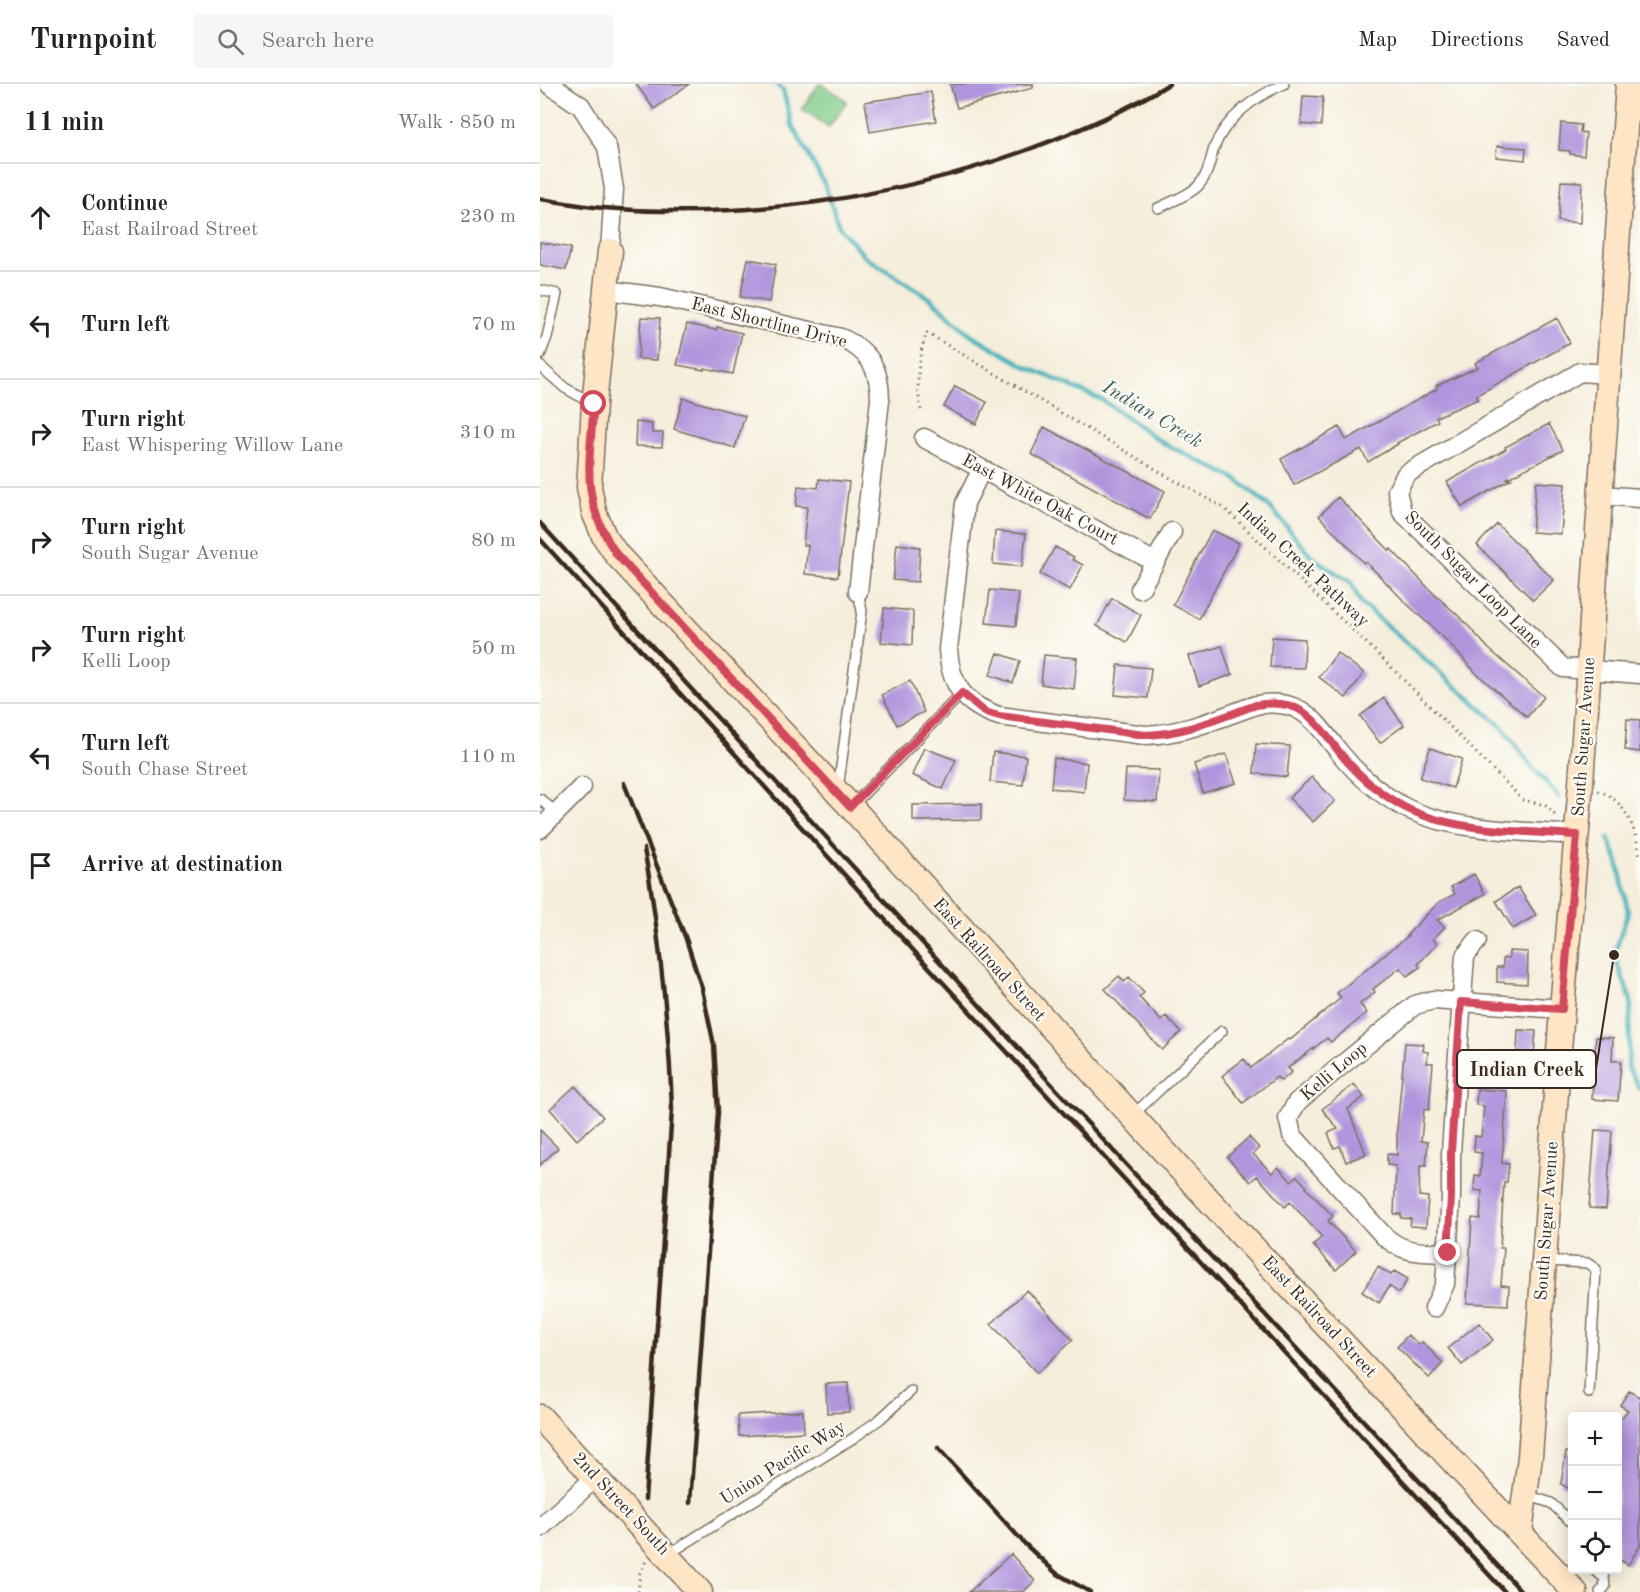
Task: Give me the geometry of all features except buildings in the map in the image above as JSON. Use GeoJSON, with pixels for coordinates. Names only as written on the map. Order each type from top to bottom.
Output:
{"type":"FeatureCollection","features":[{"type":"Feature","properties":{"kind":"street"},"geometry":{"type":"LineString","coordinates":[[549,84],[581,106],[607,147],[614,189],[610,251]]}},
{"type":"Feature","properties":{"kind":"street","name":"South Sugar Avenue"},"geometry":{"type":"LineString","coordinates":[[1520,1532],[1530,1457],[1562,1009],[1570,829],[1588,670],[1628,84]]}},
{"type":"Feature","properties":{"kind":"street","name":"East Railroad Street"},"geometry":{"type":"LineString","coordinates":[[610,251],[594,404],[589,487],[594,512],[604,536],[617,555],[1132,1116],[1575,1592]]}},
{"type":"Feature","properties":{"kind":"street","name":"East Shortline Drive"},"geometry":{"type":"LineString","coordinates":[[606,290],[660,297],[841,338],[855,344],[868,356],[877,373],[880,400],[858,592]]}},
{"type":"Feature","properties":{"kind":"street","name":"South Sugar Loop Lane"},"geometry":{"type":"LineString","coordinates":[[1607,374],[1580,372],[1406,474],[1397,491],[1402,512],[1563,668],[1640,674]]}},
{"type":"Feature","properties":{"kind":"street","name":"East White Oak Court"},"geometry":{"type":"LineString","coordinates":[[924,438],[1155,562]]}},
{"type":"Feature","properties":{"kind":"street"},"geometry":{"type":"LineString","coordinates":[[982,469],[965,503],[948,649],[951,673],[962,693],[985,712],[999,716],[1145,735],[1184,730],[1256,705],[1280,704],[1296,708],[1314,719],[1363,778],[1404,807],[1443,822],[1465,826],[1570,829]]}},
{"type":"Feature","properties":{"kind":"street"},"geometry":{"type":"LineString","coordinates":[[1600,495],[1640,498]]}},
{"type":"Feature","properties":{"kind":"street"},"geometry":{"type":"LineString","coordinates":[[1140,590],[1172,532]]}},
{"type":"Feature","properties":{"kind":"street"},"geometry":{"type":"LineString","coordinates":[[540,829],[582,787]]}},
{"type":"Feature","properties":{"kind":"street"},"geometry":{"type":"LineString","coordinates":[[1434,1308],[1445,1284],[1448,1253],[1451,1152],[1465,956],[1477,941]]}},
{"type":"Feature","properties":{"kind":"street","name":"Kelli Loop"},"geometry":{"type":"LineString","coordinates":[[1448,1253],[1411,1251],[1395,1246],[1292,1135],[1288,1118],[1297,1102],[1415,1005],[1433,1000],[1562,1009]]}},
{"type":"Feature","properties":{"kind":"street","name":"2nd Street South"},"geometry":{"type":"LineString","coordinates":[[540,1417],[700,1592]]}},
{"type":"Feature","properties":{"kind":"street"},"geometry":{"type":"LineString","coordinates":[[540,1528],[596,1477]]}},
{"type":"Feature","properties":{"kind":"lane"},"geometry":{"type":"LineString","coordinates":[[1158,208],[1198,187],[1208,169],[1222,131],[1234,118],[1268,91],[1284,84]]}},
{"type":"Feature","properties":{"kind":"lane"},"geometry":{"type":"LineString","coordinates":[[540,290],[557,294],[547,337],[540,355]]}},
{"type":"Feature","properties":{"kind":"lane"},"geometry":{"type":"LineString","coordinates":[[540,366],[565,388],[594,404]]}},
{"type":"Feature","properties":{"kind":"lane"},"geometry":{"type":"LineString","coordinates":[[844,801],[862,611],[858,592]]}},
{"type":"Feature","properties":{"kind":"lane"},"geometry":{"type":"LineString","coordinates":[[844,801],[962,693]]}},
{"type":"Feature","properties":{"kind":"lane"},"geometry":{"type":"LineString","coordinates":[[540,799],[556,813]]}},
{"type":"Feature","properties":{"kind":"lane"},"geometry":{"type":"LineString","coordinates":[[1132,1116],[1222,1031]]}},
{"type":"Feature","properties":{"kind":"lane"},"geometry":{"type":"LineString","coordinates":[[1544,1261],[1587,1263],[1596,1269],[1589,1393]]}},
{"type":"Feature","properties":{"kind":"lane","name":"Union Pacific Way"},"geometry":{"type":"LineString","coordinates":[[664,1551],[855,1437],[880,1419],[911,1391]]}},
{"type":"Feature","properties":{"kind":"lane"},"geometry":{"type":"LineString","coordinates":[[1525,1494],[1551,1503],[1569,1520]]}},
{"type":"Feature","properties":{"kind":"lane"},"geometry":{"type":"LineString","coordinates":[[1600,1574],[1604,1578],[1605,1587],[1600,1592]]}},
{"type":"Feature","properties":{"kind":"path","name":"Indian Creek Pathway"},"geometry":{"type":"LineString","coordinates":[[921,410],[918,394],[920,349],[927,333],[1161,473],[1224,508],[1380,656],[1523,800],[1545,805],[1570,829]]}},
{"type":"Feature","properties":{"kind":"path"},"geometry":{"type":"LineString","coordinates":[[1597,791],[1610,794],[1624,810],[1638,838],[1640,859]]}},
{"type":"Feature","properties":{"kind":"path"},"geometry":{"type":"LineString","coordinates":[[638,1592],[640,1574],[645,1563],[664,1551]]}},
{"type":"Feature","properties":{"kind":"green space"},"geometry":{"type":"Polygon","coordinates":[[[819,84],[847,101],[829,127],[802,109],[819,84]]]}},
{"type":"Feature","properties":{"kind":"waterway","name":"Indian Creek"},"geometry":{"type":"LineString","coordinates":[[776,84],[783,90],[792,125],[825,185],[839,227],[865,257],[931,299],[970,334],[1027,367],[1102,400],[1163,443],[1236,479],[1271,508],[1312,557],[1351,583],[1361,603],[1502,727],[1559,797]]}},
{"type":"Feature","properties":{"kind":"waterway","name":"Indian Creek"},"geometry":{"type":"LineString","coordinates":[[1608,838],[1618,862],[1628,912],[1614,955],[1631,1000],[1628,1068],[1640,1089]]}},
{"type":"Feature","properties":{"kind":"railway"},"geometry":{"type":"LineString","coordinates":[[540,199],[603,208],[710,211],[764,208],[870,193],[922,182],[1024,151],[1098,121],[1169,84]]}},
{"type":"Feature","properties":{"kind":"railway"},"geometry":{"type":"LineString","coordinates":[[540,523],[1032,1063],[1522,1592]]}},
{"type":"Feature","properties":{"kind":"railway"},"geometry":{"type":"LineString","coordinates":[[540,539],[890,925],[1505,1592]]}},
{"type":"Feature","properties":{"kind":"railway"},"geometry":{"type":"LineString","coordinates":[[624,783],[686,939],[702,989],[714,1045],[718,1112],[690,1503]]}},
{"type":"Feature","properties":{"kind":"railway"},"geometry":{"type":"LineString","coordinates":[[644,849],[663,982],[672,1110],[645,1499]]}},
{"type":"Feature","properties":{"kind":"railway"},"geometry":{"type":"LineString","coordinates":[[938,1448],[1025,1544],[1056,1573],[1090,1592]]}},
{"type":"Feature","properties":{"kind":"place","name":"Indian Creek"},"geometry":{"type":"Point","coordinates":[1614,955]}},
{"type":"Feature","properties":{"kind":"route"},"geometry":{"type":"LineString","coordinates":[[594,404],[589,487],[594,512],[604,536],[617,555],[850,807],[962,693],[985,712],[999,716],[1145,735],[1184,730],[1268,703],[1296,708],[1314,719],[1363,778],[1404,807],[1443,822],[1465,826],[1577,835],[1562,1009],[1461,1002],[1451,1152],[1448,1253]]}}]}
